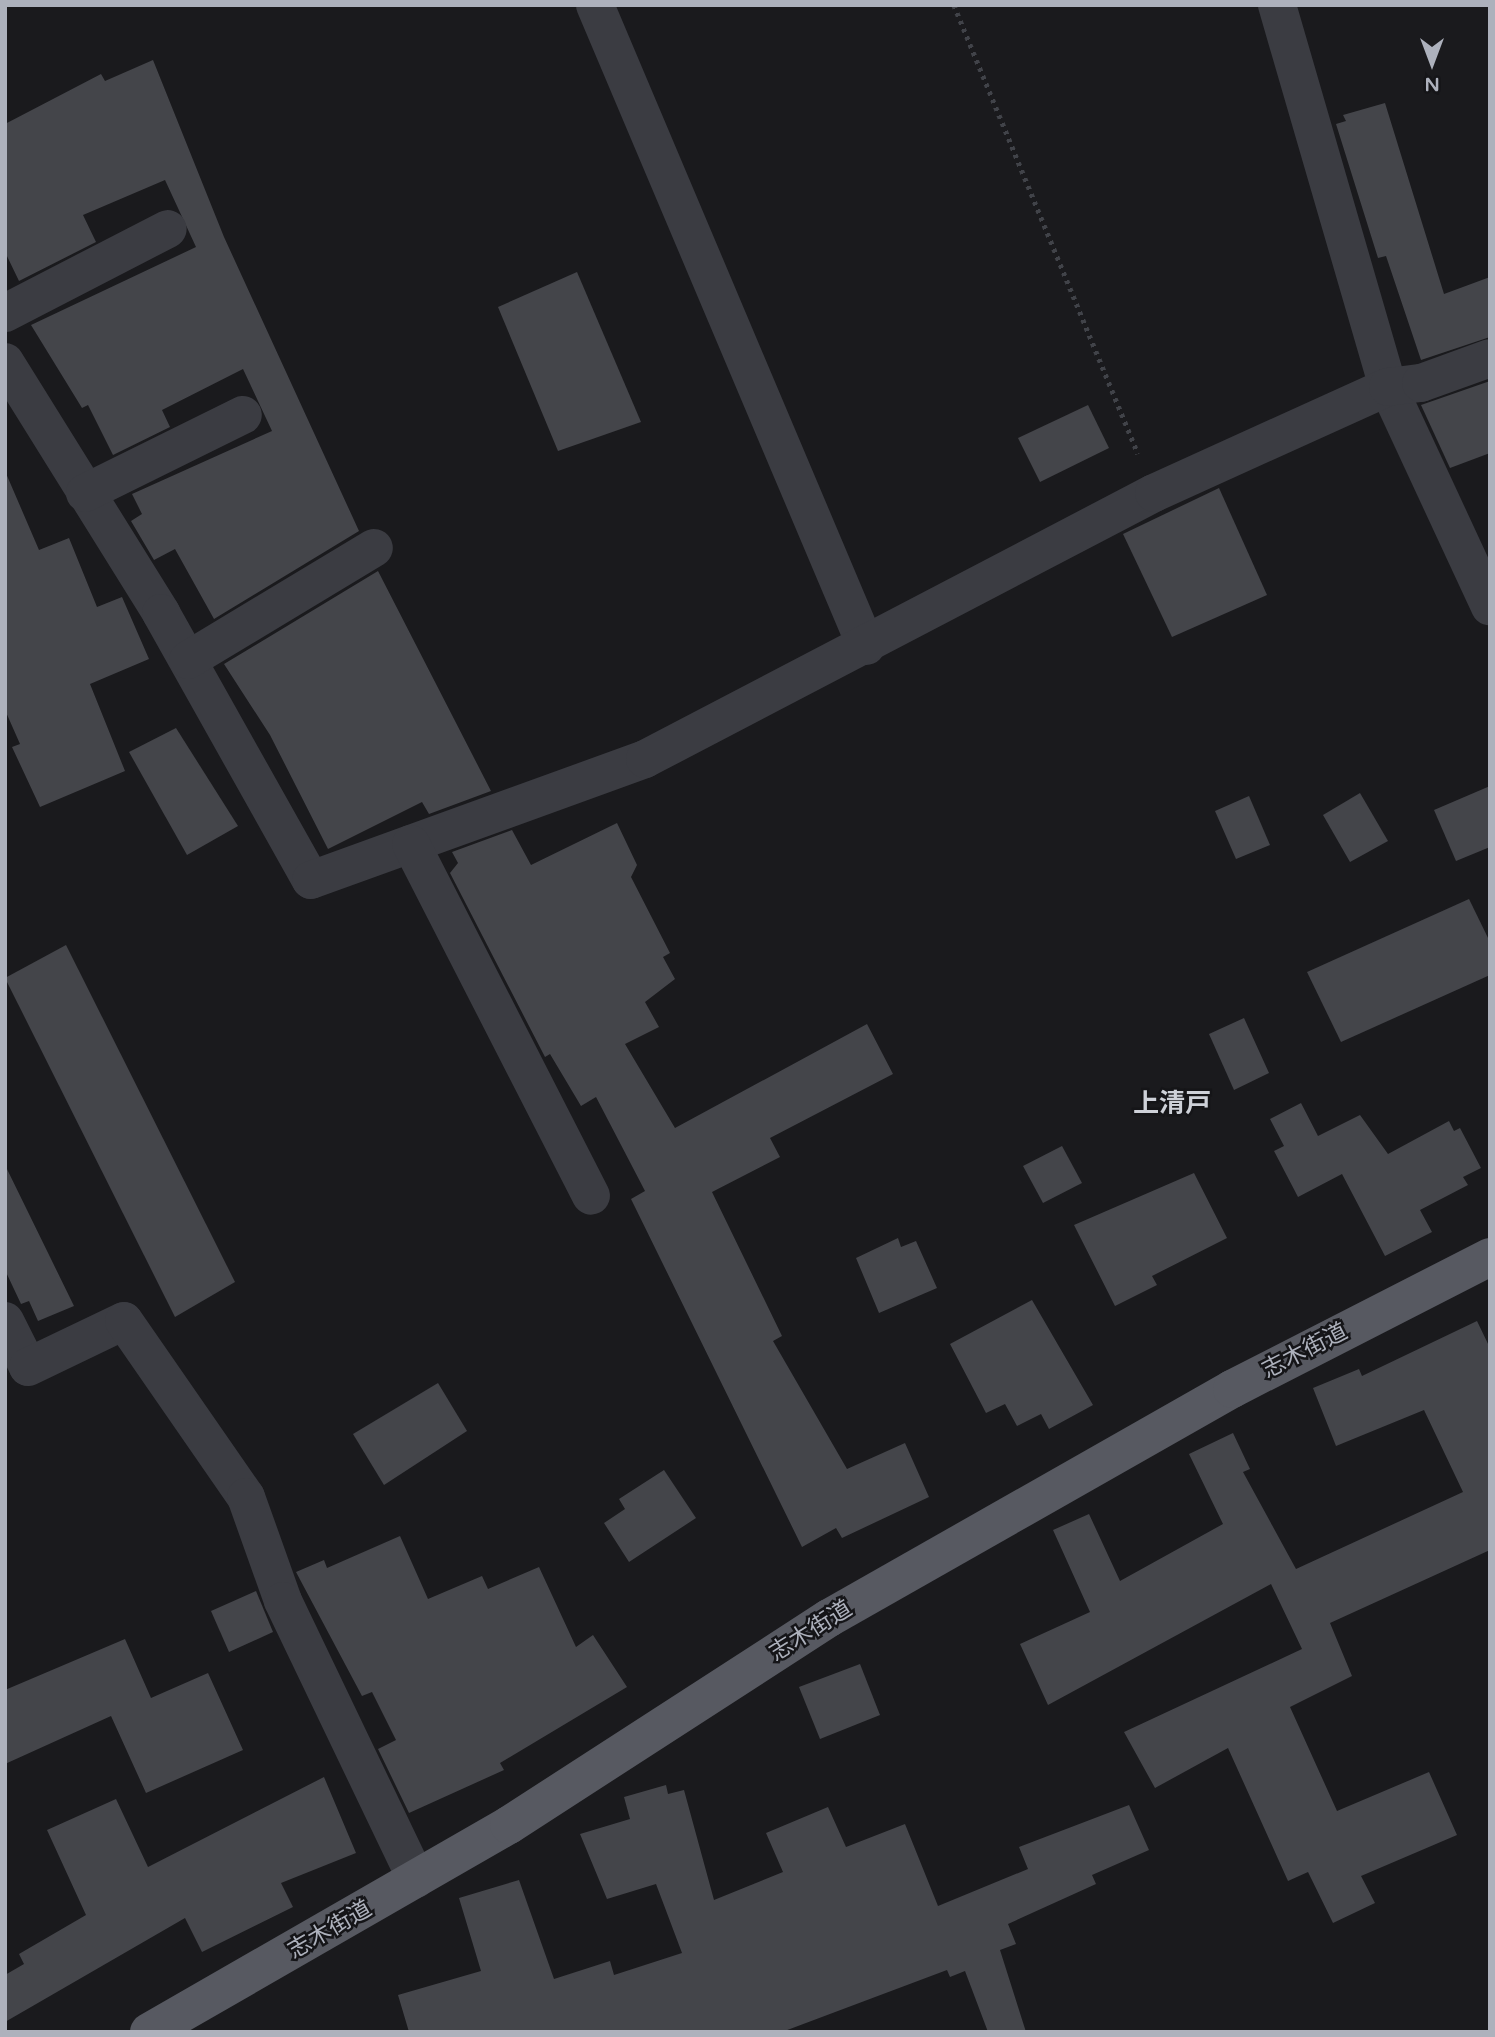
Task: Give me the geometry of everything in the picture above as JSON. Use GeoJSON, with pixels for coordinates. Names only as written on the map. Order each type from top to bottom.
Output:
{"type":"FeatureCollection","features":[{"type":"Feature","properties":{"kind":"main road","name":"志木街道"},"geometry":{"type":"LineString","coordinates":[[149,2032],[416,1878],[842,1611],[1232,1389],[1490,1257]]}},
{"type":"Feature","properties":{"kind":"street"},"geometry":{"type":"LineString","coordinates":[[595,5],[866,646]]}},
{"type":"Feature","properties":{"kind":"street"},"geometry":{"type":"LineString","coordinates":[[1277,5],[1388,387],[1490,607]]}},
{"type":"Feature","properties":{"kind":"street"},"geometry":{"type":"LineString","coordinates":[[5,313],[169,229]]}},
{"type":"Feature","properties":{"kind":"street"},"geometry":{"type":"LineString","coordinates":[[5,362],[188,660],[311,880],[645,759],[866,646],[1154,493],[1388,387],[1421,383],[1490,358]]}},
{"type":"Feature","properties":{"kind":"street"},"geometry":{"type":"LineString","coordinates":[[85,493],[243,415]]}},
{"type":"Feature","properties":{"kind":"street"},"geometry":{"type":"LineString","coordinates":[[188,660],[374,548]]}},
{"type":"Feature","properties":{"kind":"street"},"geometry":{"type":"LineString","coordinates":[[411,844],[591,1196]]}},
{"type":"Feature","properties":{"kind":"street"},"geometry":{"type":"LineString","coordinates":[[5,1321],[28,1367],[124,1321],[246,1497],[283,1601],[416,1878]]}},
{"type":"Feature","properties":{"kind":"path"},"geometry":{"type":"LineString","coordinates":[[954,5],[1154,493]]}},
{"type":"Feature","properties":{"kind":"building"},"geometry":{"type":"Polygon","coordinates":[[[153,60],[224,237],[359,531],[214,619],[175,549],[154,560],[131,521],[142,514],[132,494],[272,431],[243,369],[162,410],[170,427],[113,455],[88,405],[82,408],[31,325],[196,247],[165,180],[83,215],[96,242],[19,281],[5,252],[5,124],[101,74],[105,81],[153,60]]]}},
{"type":"Feature","properties":{"kind":"building"},"geometry":{"type":"Polygon","coordinates":[[[1385,103],[1444,294],[1490,277],[1490,337],[1421,360],[1386,256],[1378,258],[1336,124],[1346,121],[1343,115],[1385,103]]]}},
{"type":"Feature","properties":{"kind":"building"},"geometry":{"type":"Polygon","coordinates":[[[577,272],[641,422],[558,451],[498,307],[577,272]]]}},
{"type":"Feature","properties":{"kind":"building"},"geometry":{"type":"Polygon","coordinates":[[[1490,381],[1490,453],[1450,468],[1421,405],[1490,381]]]}},
{"type":"Feature","properties":{"kind":"building"},"geometry":{"type":"Polygon","coordinates":[[[1088,405],[1109,448],[1040,482],[1018,438],[1088,405]]]}},
{"type":"Feature","properties":{"kind":"building"},"geometry":{"type":"Polygon","coordinates":[[[5,471],[39,550],[69,538],[97,607],[122,597],[149,659],[90,684],[125,771],[40,807],[12,747],[20,744],[5,710],[5,471]]]}},
{"type":"Feature","properties":{"kind":"building"},"geometry":{"type":"Polygon","coordinates":[[[1219,488],[1267,595],[1172,637],[1123,534],[1219,488]]]}},
{"type":"Feature","properties":{"kind":"building"},"geometry":{"type":"Polygon","coordinates":[[[378,571],[491,791],[429,814],[422,802],[328,849],[270,735],[224,664],[378,571]]]}},
{"type":"Feature","properties":{"kind":"building"},"geometry":{"type":"Polygon","coordinates":[[[176,728],[238,826],[187,855],[129,752],[176,728]]]}},
{"type":"Feature","properties":{"kind":"building"},"geometry":{"type":"Polygon","coordinates":[[[1490,786],[1490,847],[1456,861],[1434,810],[1490,786]]]}},
{"type":"Feature","properties":{"kind":"building"},"geometry":{"type":"Polygon","coordinates":[[[1360,793],[1388,841],[1350,862],[1323,815],[1360,793]]]}},
{"type":"Feature","properties":{"kind":"building"},"geometry":{"type":"Polygon","coordinates":[[[1249,796],[1270,845],[1236,859],[1215,811],[1249,796]]]}},
{"type":"Feature","properties":{"kind":"building"},"geometry":{"type":"Polygon","coordinates":[[[617,823],[637,865],[631,877],[670,953],[663,957],[675,979],[645,1002],[659,1027],[625,1044],[675,1128],[867,1024],[893,1074],[770,1138],[780,1157],[712,1192],[782,1336],[773,1341],[847,1469],[905,1443],[929,1497],[842,1538],[836,1528],[802,1547],[631,1199],[645,1191],[596,1097],[581,1106],[550,1054],[545,1057],[450,873],[458,863],[452,852],[512,830],[531,865],[617,823]]]}},
{"type":"Feature","properties":{"kind":"building"},"geometry":{"type":"Polygon","coordinates":[[[1469,899],[1490,942],[1490,975],[1341,1042],[1307,972],[1469,899]]]}},
{"type":"Feature","properties":{"kind":"building"},"geometry":{"type":"Polygon","coordinates":[[[66,945],[235,1282],[175,1317],[5,978],[66,945]]]}},
{"type":"Feature","properties":{"kind":"building"},"geometry":{"type":"Polygon","coordinates":[[[1244,1018],[1269,1073],[1234,1090],[1209,1034],[1244,1018]]]}},
{"type":"Feature","properties":{"kind":"building"},"geometry":{"type":"Polygon","coordinates":[[[1301,1103],[1318,1136],[1360,1115],[1388,1154],[1449,1121],[1454,1131],[1460,1128],[1481,1168],[1463,1177],[1468,1185],[1420,1210],[1432,1232],[1385,1256],[1342,1174],[1298,1197],[1274,1151],[1284,1146],[1270,1119],[1301,1103]]]}},
{"type":"Feature","properties":{"kind":"building"},"geometry":{"type":"Polygon","coordinates":[[[1062,1146],[1082,1183],[1043,1203],[1023,1166],[1062,1146]]]}},
{"type":"Feature","properties":{"kind":"building"},"geometry":{"type":"Polygon","coordinates":[[[5,1165],[74,1306],[38,1321],[29,1301],[21,1304],[5,1270],[5,1165]]]}},
{"type":"Feature","properties":{"kind":"building"},"geometry":{"type":"Polygon","coordinates":[[[1194,1173],[1227,1238],[1152,1276],[1157,1285],[1115,1306],[1074,1225],[1194,1173]]]}},
{"type":"Feature","properties":{"kind":"building"},"geometry":{"type":"Polygon","coordinates":[[[898,1238],[901,1247],[916,1241],[937,1288],[879,1313],[856,1258],[898,1238]]]}},
{"type":"Feature","properties":{"kind":"building"},"geometry":{"type":"Polygon","coordinates":[[[1032,1300],[1093,1405],[1049,1429],[1041,1414],[1017,1426],[1005,1404],[986,1413],[950,1344],[1032,1300]]]}},
{"type":"Feature","properties":{"kind":"building"},"geometry":{"type":"Polygon","coordinates":[[[1477,1321],[1490,1348],[1490,1550],[1330,1623],[1352,1676],[1290,1707],[1337,1811],[1429,1772],[1457,1835],[1361,1876],[1375,1903],[1333,1923],[1308,1872],[1288,1881],[1228,1748],[1155,1788],[1124,1732],[1302,1649],[1271,1584],[1048,1705],[1020,1644],[1090,1612],[1053,1530],[1089,1514],[1120,1581],[1223,1524],[1189,1454],[1233,1433],[1250,1469],[1243,1472],[1296,1569],[1463,1492],[1424,1410],[1336,1446],[1313,1388],[1359,1369],[1362,1376],[1477,1321]]]}},
{"type":"Feature","properties":{"kind":"building"},"geometry":{"type":"Polygon","coordinates":[[[438,1383],[467,1431],[384,1485],[353,1434],[438,1383]]]}},
{"type":"Feature","properties":{"kind":"building"},"geometry":{"type":"Polygon","coordinates":[[[664,1470],[696,1518],[629,1562],[604,1523],[625,1509],[619,1499],[664,1470]]]}},
{"type":"Feature","properties":{"kind":"building"},"geometry":{"type":"Polygon","coordinates":[[[400,1536],[428,1599],[482,1576],[488,1589],[539,1567],[576,1647],[593,1635],[627,1687],[500,1763],[504,1770],[409,1813],[378,1749],[396,1740],[372,1692],[362,1696],[296,1572],[324,1560],[327,1568],[400,1536]]]}},
{"type":"Feature","properties":{"kind":"building"},"geometry":{"type":"Polygon","coordinates":[[[256,1591],[273,1632],[229,1652],[211,1611],[256,1591]]]}},
{"type":"Feature","properties":{"kind":"building"},"geometry":{"type":"Polygon","coordinates":[[[125,1639],[151,1698],[208,1673],[243,1750],[146,1793],[111,1716],[5,1764],[5,1690],[125,1639]]]}},
{"type":"Feature","properties":{"kind":"building"},"geometry":{"type":"Polygon","coordinates":[[[860,1664],[880,1715],[820,1739],[799,1687],[860,1664]]]}},
{"type":"Feature","properties":{"kind":"building"},"geometry":{"type":"Polygon","coordinates":[[[324,1777],[356,1853],[281,1883],[293,1907],[202,1952],[185,1918],[5,2022],[5,1975],[24,1964],[19,1954],[86,1915],[47,1830],[116,1799],[148,1867],[324,1777]]]}},
{"type":"Feature","properties":{"kind":"building"},"geometry":{"type":"Polygon","coordinates":[[[666,1785],[668,1794],[684,1790],[714,1900],[783,1872],[766,1833],[828,1807],[846,1847],[905,1824],[938,1906],[1028,1869],[1019,1847],[1129,1805],[1149,1850],[1092,1875],[1096,1884],[1008,1924],[1016,1944],[1000,1950],[1026,2032],[988,2032],[965,1971],[950,1977],[947,1970],[782,2032],[409,2032],[398,1995],[481,1971],[459,1898],[519,1880],[554,1979],[610,1961],[614,1975],[682,1953],[656,1884],[607,1899],[580,1834],[630,1819],[624,1797],[666,1785]]]}},
{"type":"Feature","properties":{"kind":"district","name":"上清戸"},"geometry":{"type":"Point","coordinates":[1172,1104]}}]}
